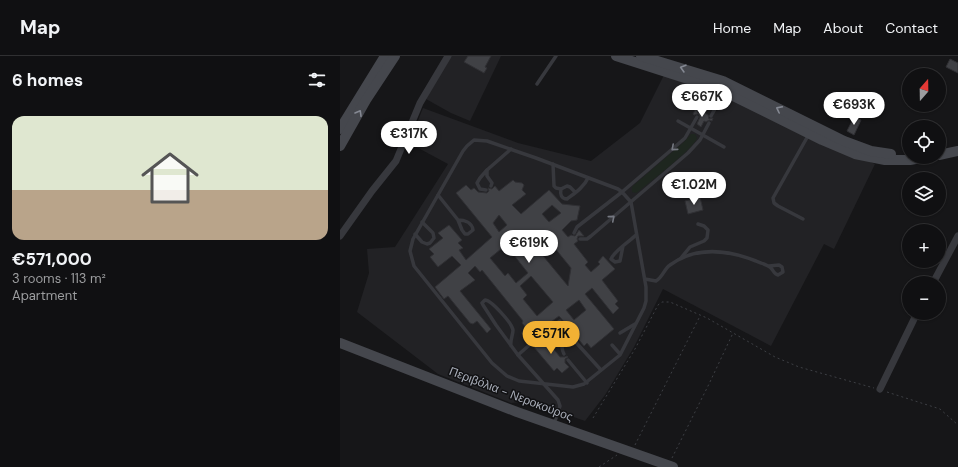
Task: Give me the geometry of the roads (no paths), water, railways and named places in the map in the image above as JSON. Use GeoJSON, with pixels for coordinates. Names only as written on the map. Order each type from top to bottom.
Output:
{"type":"FeatureCollection","features":[{"type":"Feature","properties":{"kind":"main road"},"geometry":{"type":"LineString","coordinates":[[340,129],[385,56]]}},
{"type":"Feature","properties":{"kind":"main road"},"geometry":{"type":"LineString","coordinates":[[340,146],[366,100],[395,56]]}},
{"type":"Feature","properties":{"kind":"main road"},"geometry":{"type":"LineString","coordinates":[[616,56],[691,79],[721,85],[735,96],[812,130],[871,151],[886,154],[902,155]]}},
{"type":"Feature","properties":{"kind":"main road"},"geometry":{"type":"LineString","coordinates":[[641,56],[721,85],[812,130],[840,148],[870,158],[902,160]]}},
{"type":"Feature","properties":{"kind":"main road"},"geometry":{"type":"LineString","coordinates":[[946,153],[958,151]]}},
{"type":"Feature","properties":{"kind":"main road","name":"Περιβόλια - Νεροκούρος"},"geometry":{"type":"LineString","coordinates":[[340,343],[554,425],[671,466]]}},
{"type":"Feature","properties":{"kind":"street"},"geometry":{"type":"LineString","coordinates":[[340,236],[372,191],[396,161],[420,103],[448,56]]}},
{"type":"Feature","properties":{"kind":"street"},"geometry":{"type":"LineString","coordinates":[[937,276],[958,236]]}},
{"type":"Feature","properties":{"kind":"street"},"geometry":{"type":"LineString","coordinates":[[880,389],[914,320]]}},
{"type":"Feature","properties":{"kind":"lane"},"geometry":{"type":"LineString","coordinates":[[537,84],[556,56]]}},
{"type":"Feature","properties":{"kind":"lane"},"geometry":{"type":"LineString","coordinates":[[691,79],[704,90],[704,102],[700,110]]}},
{"type":"Feature","properties":{"kind":"lane"},"geometry":{"type":"LineString","coordinates":[[704,102],[721,85]]}},
{"type":"Feature","properties":{"kind":"lane"},"geometry":{"type":"LineString","coordinates":[[717,105],[721,85]]}},
{"type":"Feature","properties":{"kind":"lane"},"geometry":{"type":"LineString","coordinates":[[711,116],[717,105],[723,99],[735,96]]}},
{"type":"Feature","properties":{"kind":"lane"},"geometry":{"type":"LineString","coordinates":[[574,233],[577,227],[622,192],[677,145],[684,138],[697,117]]}},
{"type":"Feature","properties":{"kind":"lane"},"geometry":{"type":"LineString","coordinates":[[678,121],[724,147]]}},
{"type":"Feature","properties":{"kind":"lane"},"geometry":{"type":"LineString","coordinates":[[580,239],[587,238],[688,154],[695,147],[708,123]]}},
{"type":"Feature","properties":{"kind":"lane"},"geometry":{"type":"LineString","coordinates":[[803,219],[778,206],[774,203],[773,198],[812,130]]}},
{"type":"Feature","properties":{"kind":"lane"},"geometry":{"type":"LineString","coordinates":[[474,140],[487,141],[511,149],[618,189],[622,192],[630,202],[645,279],[646,301],[620,354],[587,383],[573,386],[542,383],[512,379],[502,373],[492,363],[414,266],[410,251],[415,234],[463,151],[474,140]]}},
{"type":"Feature","properties":{"kind":"lane"},"geometry":{"type":"LineString","coordinates":[[486,190],[480,189],[477,183],[480,178],[511,149]]}},
{"type":"Feature","properties":{"kind":"lane"},"geometry":{"type":"LineString","coordinates":[[553,164],[554,186],[562,189],[567,186],[575,192]]}},
{"type":"Feature","properties":{"kind":"lane"},"geometry":{"type":"LineString","coordinates":[[487,170],[487,176],[492,183],[491,186]]}},
{"type":"Feature","properties":{"kind":"lane"},"geometry":{"type":"LineString","coordinates":[[562,189],[561,196],[567,199],[583,186],[588,178]]}},
{"type":"Feature","properties":{"kind":"lane"},"geometry":{"type":"LineString","coordinates":[[438,195],[458,220],[459,226],[465,234],[471,233],[473,230],[471,224],[465,220],[458,220]]}},
{"type":"Feature","properties":{"kind":"lane"},"geometry":{"type":"LineString","coordinates":[[415,234],[424,243],[430,243],[434,238],[433,233],[422,222]]}},
{"type":"Feature","properties":{"kind":"lane"},"geometry":{"type":"LineString","coordinates":[[680,258],[690,246],[700,243],[707,238],[708,230],[704,226],[698,224]]}},
{"type":"Feature","properties":{"kind":"lane"},"geometry":{"type":"LineString","coordinates":[[623,246],[620,261],[614,262],[611,259],[612,256],[623,246],[636,235]]}},
{"type":"Feature","properties":{"kind":"lane"},"geometry":{"type":"LineString","coordinates":[[645,279],[656,281],[668,266],[680,258],[694,253],[709,251],[744,257],[768,266]]}},
{"type":"Feature","properties":{"kind":"lane"},"geometry":{"type":"LineString","coordinates":[[511,346],[512,327],[490,301],[485,300],[482,303],[486,312],[511,346],[518,355],[553,394],[559,403],[559,410],[554,425]]}},
{"type":"Feature","properties":{"kind":"lane"},"geometry":{"type":"LineString","coordinates":[[620,333],[631,327],[638,320]]}},
{"type":"Feature","properties":{"kind":"lane"},"geometry":{"type":"LineString","coordinates":[[539,337],[560,321]]}},
{"type":"Feature","properties":{"kind":"lane"},"geometry":{"type":"LineString","coordinates":[[564,354],[561,347],[562,344],[567,339],[572,338],[601,370]]}},
{"type":"Feature","properties":{"kind":"lane"},"geometry":{"type":"LineString","coordinates":[[518,355],[534,342]]}},
{"type":"Feature","properties":{"kind":"lane"},"geometry":{"type":"LineString","coordinates":[[612,345],[620,354]]}},
{"type":"Feature","properties":{"kind":"lane"},"geometry":{"type":"LineString","coordinates":[[568,360],[587,383]]}}]}
